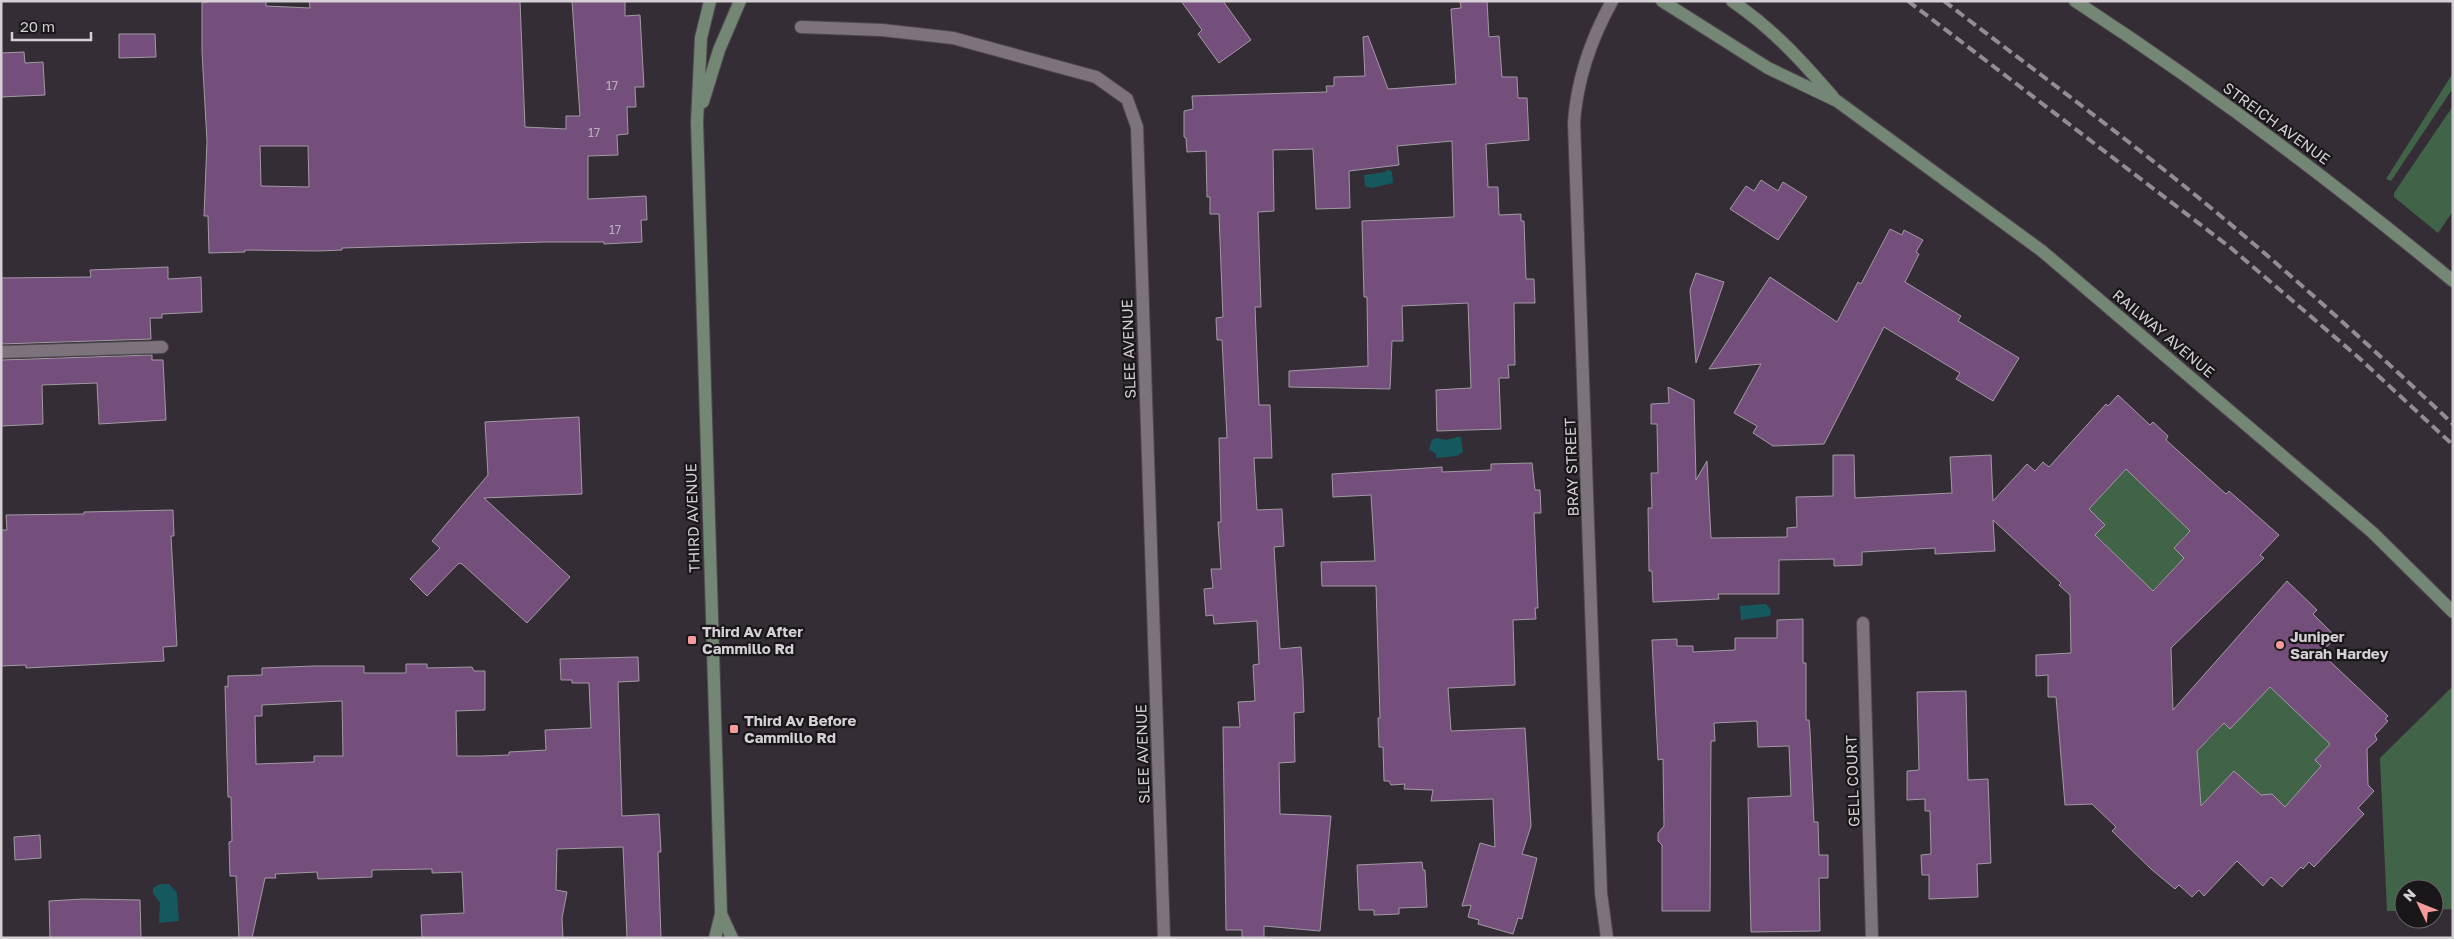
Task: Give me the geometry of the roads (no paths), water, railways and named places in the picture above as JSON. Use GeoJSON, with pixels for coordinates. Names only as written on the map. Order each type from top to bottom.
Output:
{"type":"FeatureCollection","features":[{"type":"Feature","properties":{"kind":"main road","name":"THIRD AVENUE"},"geometry":{"type":"LineString","coordinates":[[710,1],[701,38],[697,122],[722,914],[715,938]]}},
{"type":"Feature","properties":{"kind":"main road","name":"THIRD AVENUE"},"geometry":{"type":"LineString","coordinates":[[697,122],[719,50],[740,1]]}},
{"type":"Feature","properties":{"kind":"main road","name":"RAILWAY AVENUE"},"geometry":{"type":"LineString","coordinates":[[1662,1],[1768,68],[1837,101],[2042,251],[2372,532],[2453,612]]}},
{"type":"Feature","properties":{"kind":"main road","name":"RAILWAY AVENUE"},"geometry":{"type":"LineString","coordinates":[[1732,1],[1757,18],[1785,43],[1837,101]]}},
{"type":"Feature","properties":{"kind":"main road","name":"STREICH AVENUE"},"geometry":{"type":"LineString","coordinates":[[2075,1],[2244,117],[2369,212],[2453,281]]}},
{"type":"Feature","properties":{"kind":"main road","name":"THIRD AVENUE"},"geometry":{"type":"LineString","coordinates":[[722,914],[732,938]]}},
{"type":"Feature","properties":{"kind":"street","name":"BRAY STREET"},"geometry":{"type":"LineString","coordinates":[[1608,938],[1601,893],[1574,122],[1576,92],[1590,49],[1612,1]]}},
{"type":"Feature","properties":{"kind":"street","name":"SLEE AVENUE"},"geometry":{"type":"LineString","coordinates":[[800,27],[882,30],[952,38],[1096,78],[1127,100],[1137,127],[1164,938]]}},
{"type":"Feature","properties":{"kind":"street"},"geometry":{"type":"LineString","coordinates":[[1,352],[162,347]]}},
{"type":"Feature","properties":{"kind":"street","name":"GELL COURT"},"geometry":{"type":"LineString","coordinates":[[1863,623],[1872,938]]}},
{"type":"Feature","properties":{"kind":"water"},"geometry":{"type":"Polygon","coordinates":[[[1387,169],[1392,172],[1393,183],[1372,188],[1365,186],[1364,175],[1386,172],[1387,169]]]}},
{"type":"Feature","properties":{"kind":"water"},"geometry":{"type":"Polygon","coordinates":[[[1461,437],[1463,452],[1457,456],[1436,458],[1436,454],[1429,449],[1432,440],[1437,438],[1446,440],[1461,437]]]}},
{"type":"Feature","properties":{"kind":"water"},"geometry":{"type":"Polygon","coordinates":[[[1766,604],[1771,610],[1770,616],[1741,620],[1740,606],[1766,604]]]}},
{"type":"Feature","properties":{"kind":"water"},"geometry":{"type":"Polygon","coordinates":[[[160,884],[169,884],[177,893],[179,921],[159,923],[160,903],[153,893],[153,888],[160,884]]]}},
{"type":"Feature","properties":{"kind":"railway"},"geometry":{"type":"LineString","coordinates":[[1908,1],[2231,248],[2358,357],[2453,445]]}},
{"type":"Feature","properties":{"kind":"railway"},"geometry":{"type":"LineString","coordinates":[[1944,1],[2206,204],[2375,351],[2453,424]]}},
{"type":"Feature","properties":{"kind":"place","name":"Third Av After Cammillo Rd"},"geometry":{"type":"Point","coordinates":[692,640]}},
{"type":"Feature","properties":{"kind":"place","name":"Juniper Sarah Hardey"},"geometry":{"type":"Point","coordinates":[2280,645]}},
{"type":"Feature","properties":{"kind":"place","name":"Third Av Before Cammillo Rd"},"geometry":{"type":"Point","coordinates":[734,729]}}]}
